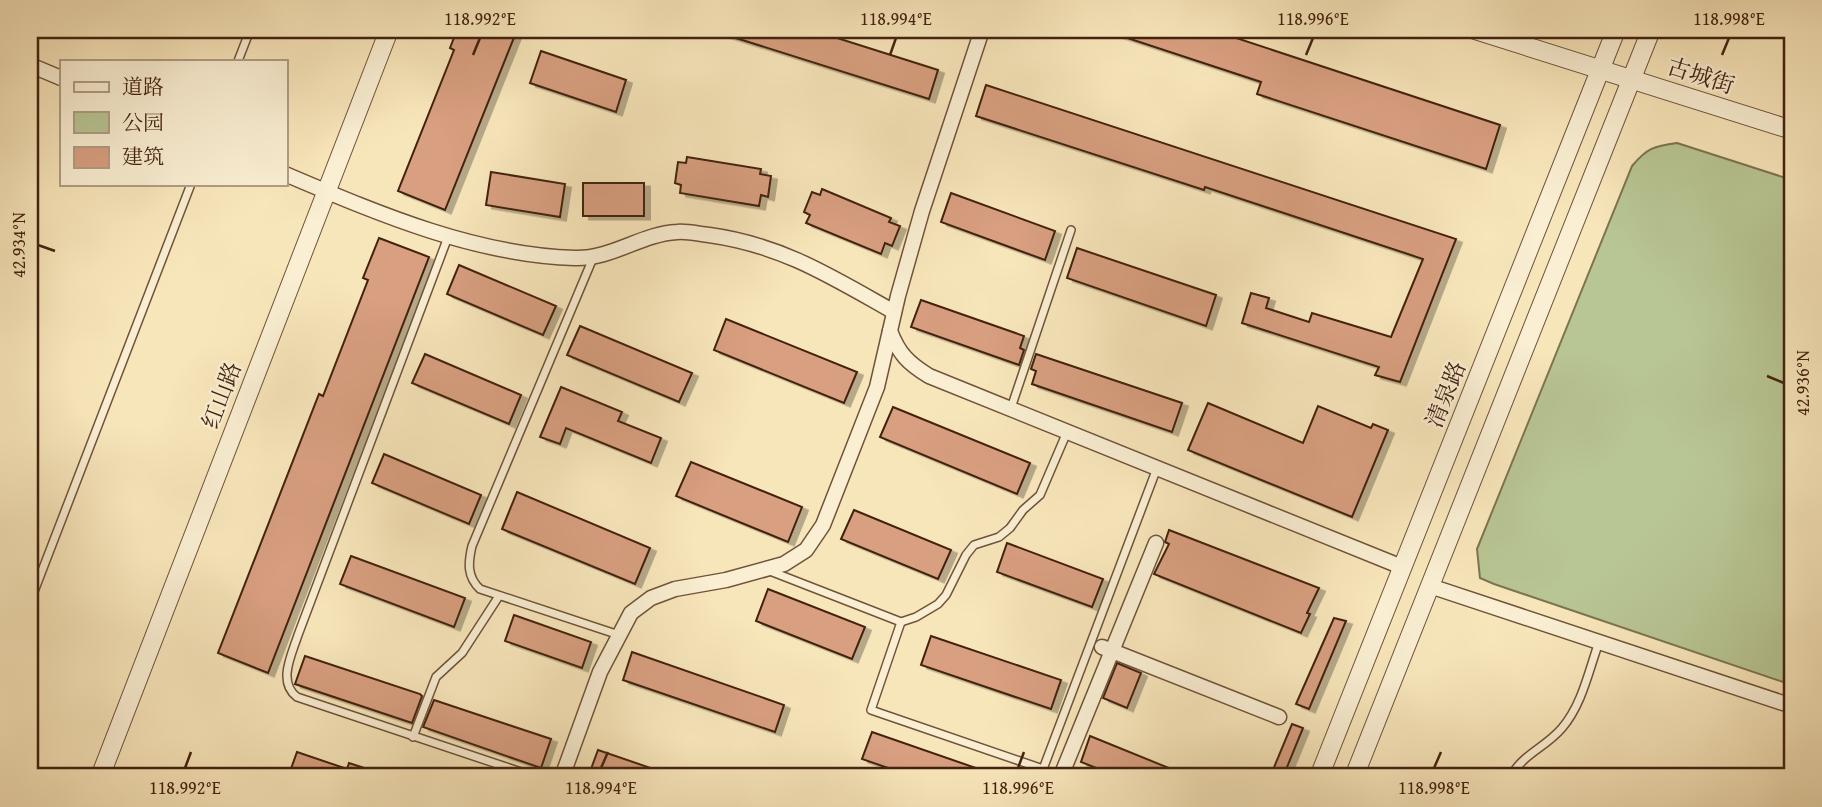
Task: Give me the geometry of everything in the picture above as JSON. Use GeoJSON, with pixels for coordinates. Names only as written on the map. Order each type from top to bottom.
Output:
{"type":"FeatureCollection","features":[{"type":"Feature","properties":{"kind":"street","name":"红山路"},"geometry":{"type":"LineString","coordinates":[[100,777],[389,30]]}},
{"type":"Feature","properties":{"kind":"street"},"geometry":{"type":"LineString","coordinates":[[562,777],[600,672],[631,613],[651,598],[675,589],[726,580],[784,564],[806,550],[823,525],[877,387],[894,312],[922,211],[982,30]]}},
{"type":"Feature","properties":{"kind":"street","name":"古城街"},"geometry":{"type":"LineString","coordinates":[[1475,30],[1792,130]]}},
{"type":"Feature","properties":{"kind":"street","name":"清泉路"},"geometry":{"type":"LineString","coordinates":[[1319,777],[1616,30]]}},
{"type":"Feature","properties":{"kind":"street"},"geometry":{"type":"LineString","coordinates":[[1354,777],[1651,30]]}},
{"type":"Feature","properties":{"kind":"street"},"geometry":{"type":"LineString","coordinates":[[30,65],[60,78]]}},
{"type":"Feature","properties":{"kind":"street"},"geometry":{"type":"LineString","coordinates":[[287,175],[448,236],[497,249],[574,258],[600,257],[650,236],[679,232],[732,239],[772,249],[811,265],[894,312]]}},
{"type":"Feature","properties":{"kind":"street"},"geometry":{"type":"LineString","coordinates":[[890,330],[897,349],[913,366],[929,376],[1402,567]]}},
{"type":"Feature","properties":{"kind":"street"},"geometry":{"type":"LineString","coordinates":[[1061,776],[1107,649],[1156,543]]}},
{"type":"Feature","properties":{"kind":"street"},"geometry":{"type":"LineString","coordinates":[[1430,586],[1792,706]]}},
{"type":"Feature","properties":{"kind":"street"},"geometry":{"type":"LineString","coordinates":[[1107,649],[1279,717]]}},
{"type":"Feature","properties":{"kind":"lane"},"geometry":{"type":"LineString","coordinates":[[238,60],[250,30]]}},
{"type":"Feature","properties":{"kind":"lane"},"geometry":{"type":"LineString","coordinates":[[30,602],[190,186]]}},
{"type":"Feature","properties":{"kind":"lane"},"geometry":{"type":"LineString","coordinates":[[1011,409],[1071,230]]}},
{"type":"Feature","properties":{"kind":"lane"},"geometry":{"type":"LineString","coordinates":[[448,236],[287,668],[290,692],[296,697],[536,777]]}},
{"type":"Feature","properties":{"kind":"lane"},"geometry":{"type":"LineString","coordinates":[[593,257],[468,561],[475,586],[619,635]]}},
{"type":"Feature","properties":{"kind":"lane"},"geometry":{"type":"LineString","coordinates":[[766,569],[901,622],[916,617],[938,604],[946,595],[974,545],[1004,532],[1040,495],[1067,432]]}},
{"type":"Feature","properties":{"kind":"lane"},"geometry":{"type":"LineString","coordinates":[[901,622],[871,710],[1042,773],[1157,468]]}},
{"type":"Feature","properties":{"kind":"lane"},"geometry":{"type":"LineString","coordinates":[[412,737],[436,677],[462,653],[499,596]]}},
{"type":"Feature","properties":{"kind":"lane"},"geometry":{"type":"LineString","coordinates":[[1510,777],[1519,763],[1561,730],[1573,714],[1600,642]]}},
{"type":"Feature","properties":{"kind":"green space"},"geometry":{"type":"Polygon","coordinates":[[[1677,143],[1792,180],[1792,685],[1480,578],[1477,549],[1632,166],[1652,149],[1677,143]]]}},
{"type":"Feature","properties":{"kind":"building"},"geometry":{"type":"Polygon","coordinates":[[[457,30],[517,30],[445,210],[398,191],[454,50],[450,48],[457,30]]]}},
{"type":"Feature","properties":{"kind":"building"},"geometry":{"type":"Polygon","coordinates":[[[721,30],[812,30],[938,70],[929,99],[720,33],[721,30]]]}},
{"type":"Feature","properties":{"kind":"building"},"geometry":{"type":"Polygon","coordinates":[[[1212,30],[1500,125],[1486,169],[1257,94],[1261,82],[1109,32],[1212,30]]]}},
{"type":"Feature","properties":{"kind":"building"},"geometry":{"type":"Polygon","coordinates":[[[541,51],[626,80],[616,112],[530,83],[541,51]]]}},
{"type":"Feature","properties":{"kind":"building"},"geometry":{"type":"Polygon","coordinates":[[[986,85],[1456,239],[1400,382],[1375,375],[1379,367],[1242,323],[1251,293],[1269,298],[1266,308],[1309,322],[1312,313],[1391,337],[1423,259],[1205,187],[1204,190],[976,116],[986,85]]]}},
{"type":"Feature","properties":{"kind":"building"},"geometry":{"type":"Polygon","coordinates":[[[687,157],[761,169],[760,174],[771,176],[768,197],[761,195],[759,206],[680,193],[681,185],[675,183],[678,162],[686,163],[687,157]]]}},
{"type":"Feature","properties":{"kind":"building"},"geometry":{"type":"Polygon","coordinates":[[[491,172],[565,184],[560,217],[486,205],[491,172]]]}},
{"type":"Feature","properties":{"kind":"building"},"geometry":{"type":"Polygon","coordinates":[[[583,183],[644,183],[644,216],[583,216],[583,183]]]}},
{"type":"Feature","properties":{"kind":"building"},"geometry":{"type":"Polygon","coordinates":[[[822,189],[891,218],[889,222],[900,226],[892,246],[885,243],[881,254],[806,223],[810,215],[804,212],[812,192],[820,195],[822,189]]]}},
{"type":"Feature","properties":{"kind":"building"},"geometry":{"type":"Polygon","coordinates":[[[951,193],[1055,231],[1045,260],[941,222],[951,193]]]}},
{"type":"Feature","properties":{"kind":"building"},"geometry":{"type":"Polygon","coordinates":[[[379,238],[429,257],[268,673],[218,653],[319,394],[323,396],[368,280],[363,278],[379,238]]]}},
{"type":"Feature","properties":{"kind":"building"},"geometry":{"type":"Polygon","coordinates":[[[1077,248],[1216,295],[1206,326],[1067,278],[1077,248]]]}},
{"type":"Feature","properties":{"kind":"building"},"geometry":{"type":"Polygon","coordinates":[[[459,265],[556,306],[543,335],[447,294],[459,265]]]}},
{"type":"Feature","properties":{"kind":"building"},"geometry":{"type":"Polygon","coordinates":[[[921,300],[1024,336],[1020,348],[1024,350],[1019,365],[911,327],[921,300]]]}},
{"type":"Feature","properties":{"kind":"building"},"geometry":{"type":"Polygon","coordinates":[[[726,319],[857,372],[844,403],[714,350],[726,319]]]}},
{"type":"Feature","properties":{"kind":"building"},"geometry":{"type":"Polygon","coordinates":[[[580,326],[692,373],[679,402],[567,355],[580,326]]]}},
{"type":"Feature","properties":{"kind":"building"},"geometry":{"type":"Polygon","coordinates":[[[425,354],[521,395],[509,424],[412,383],[425,354]]]}},
{"type":"Feature","properties":{"kind":"building"},"geometry":{"type":"Polygon","coordinates":[[[1036,354],[1182,403],[1172,432],[1032,384],[1036,371],[1031,369],[1036,354]]]}},
{"type":"Feature","properties":{"kind":"building"},"geometry":{"type":"Polygon","coordinates":[[[561,387],[622,412],[618,421],[661,438],[651,463],[566,428],[560,444],[540,437],[561,387]]]}},
{"type":"Feature","properties":{"kind":"building"},"geometry":{"type":"Polygon","coordinates":[[[1208,403],[1303,443],[1318,406],[1371,428],[1373,424],[1388,430],[1352,517],[1188,450],[1208,403]]]}},
{"type":"Feature","properties":{"kind":"building"},"geometry":{"type":"Polygon","coordinates":[[[893,407],[1030,463],[1017,494],[880,437],[893,407]]]}},
{"type":"Feature","properties":{"kind":"building"},"geometry":{"type":"Polygon","coordinates":[[[384,454],[481,495],[469,524],[372,483],[384,454]]]}},
{"type":"Feature","properties":{"kind":"building"},"geometry":{"type":"Polygon","coordinates":[[[691,462],[802,507],[788,542],[676,496],[691,462]]]}},
{"type":"Feature","properties":{"kind":"building"},"geometry":{"type":"Polygon","coordinates":[[[517,492],[650,548],[635,584],[502,529],[517,492]]]}},
{"type":"Feature","properties":{"kind":"building"},"geometry":{"type":"Polygon","coordinates":[[[854,510],[951,550],[938,579],[841,539],[854,510]]]}},
{"type":"Feature","properties":{"kind":"building"},"geometry":{"type":"Polygon","coordinates":[[[1169,530],[1319,588],[1301,633],[1154,574],[1169,544],[1165,542],[1169,530]]]}},
{"type":"Feature","properties":{"kind":"building"},"geometry":{"type":"Polygon","coordinates":[[[1007,543],[1103,579],[1092,607],[997,572],[1007,543]]]}},
{"type":"Feature","properties":{"kind":"building"},"geometry":{"type":"Polygon","coordinates":[[[351,556],[465,598],[454,627],[340,584],[351,556]]]}},
{"type":"Feature","properties":{"kind":"building"},"geometry":{"type":"Polygon","coordinates":[[[768,589],[865,627],[852,659],[756,621],[768,589]]]}},
{"type":"Feature","properties":{"kind":"building"},"geometry":{"type":"Polygon","coordinates":[[[514,615],[591,642],[582,668],[505,641],[514,615]]]}},
{"type":"Feature","properties":{"kind":"building"},"geometry":{"type":"Polygon","coordinates":[[[1334,618],[1346,621],[1309,709],[1296,704],[1334,618]]]}},
{"type":"Feature","properties":{"kind":"building"},"geometry":{"type":"Polygon","coordinates":[[[931,636],[1061,680],[1051,709],[921,665],[931,636]]]}},
{"type":"Feature","properties":{"kind":"building"},"geometry":{"type":"Polygon","coordinates":[[[632,652],[784,705],[775,732],[623,680],[632,652]]]}},
{"type":"Feature","properties":{"kind":"building"},"geometry":{"type":"Polygon","coordinates":[[[305,656],[420,694],[422,696],[412,723],[295,684],[305,656]]]}},
{"type":"Feature","properties":{"kind":"building"},"geometry":{"type":"Polygon","coordinates":[[[1117,663],[1141,673],[1127,708],[1103,698],[1117,663]]]}},
{"type":"Feature","properties":{"kind":"building"},"geometry":{"type":"Polygon","coordinates":[[[434,700],[551,739],[541,768],[423,727],[434,700]]]}},
{"type":"Feature","properties":{"kind":"building"},"geometry":{"type":"Polygon","coordinates":[[[1292,724],[1303,728],[1283,777],[1270,777],[1292,724]]]}},
{"type":"Feature","properties":{"kind":"building"},"geometry":{"type":"Polygon","coordinates":[[[872,732],[996,777],[914,777],[862,759],[872,732]]]}},
{"type":"Feature","properties":{"kind":"building"},"geometry":{"type":"Polygon","coordinates":[[[1090,736],[1191,777],[1119,777],[1081,762],[1090,736]]]}},
{"type":"Feature","properties":{"kind":"building"},"geometry":{"type":"Polygon","coordinates":[[[598,750],[671,775],[588,777],[598,750]]]}},
{"type":"Feature","properties":{"kind":"building"},"geometry":{"type":"Polygon","coordinates":[[[297,752],[347,769],[349,763],[386,777],[288,777],[297,752]]]}}]}
